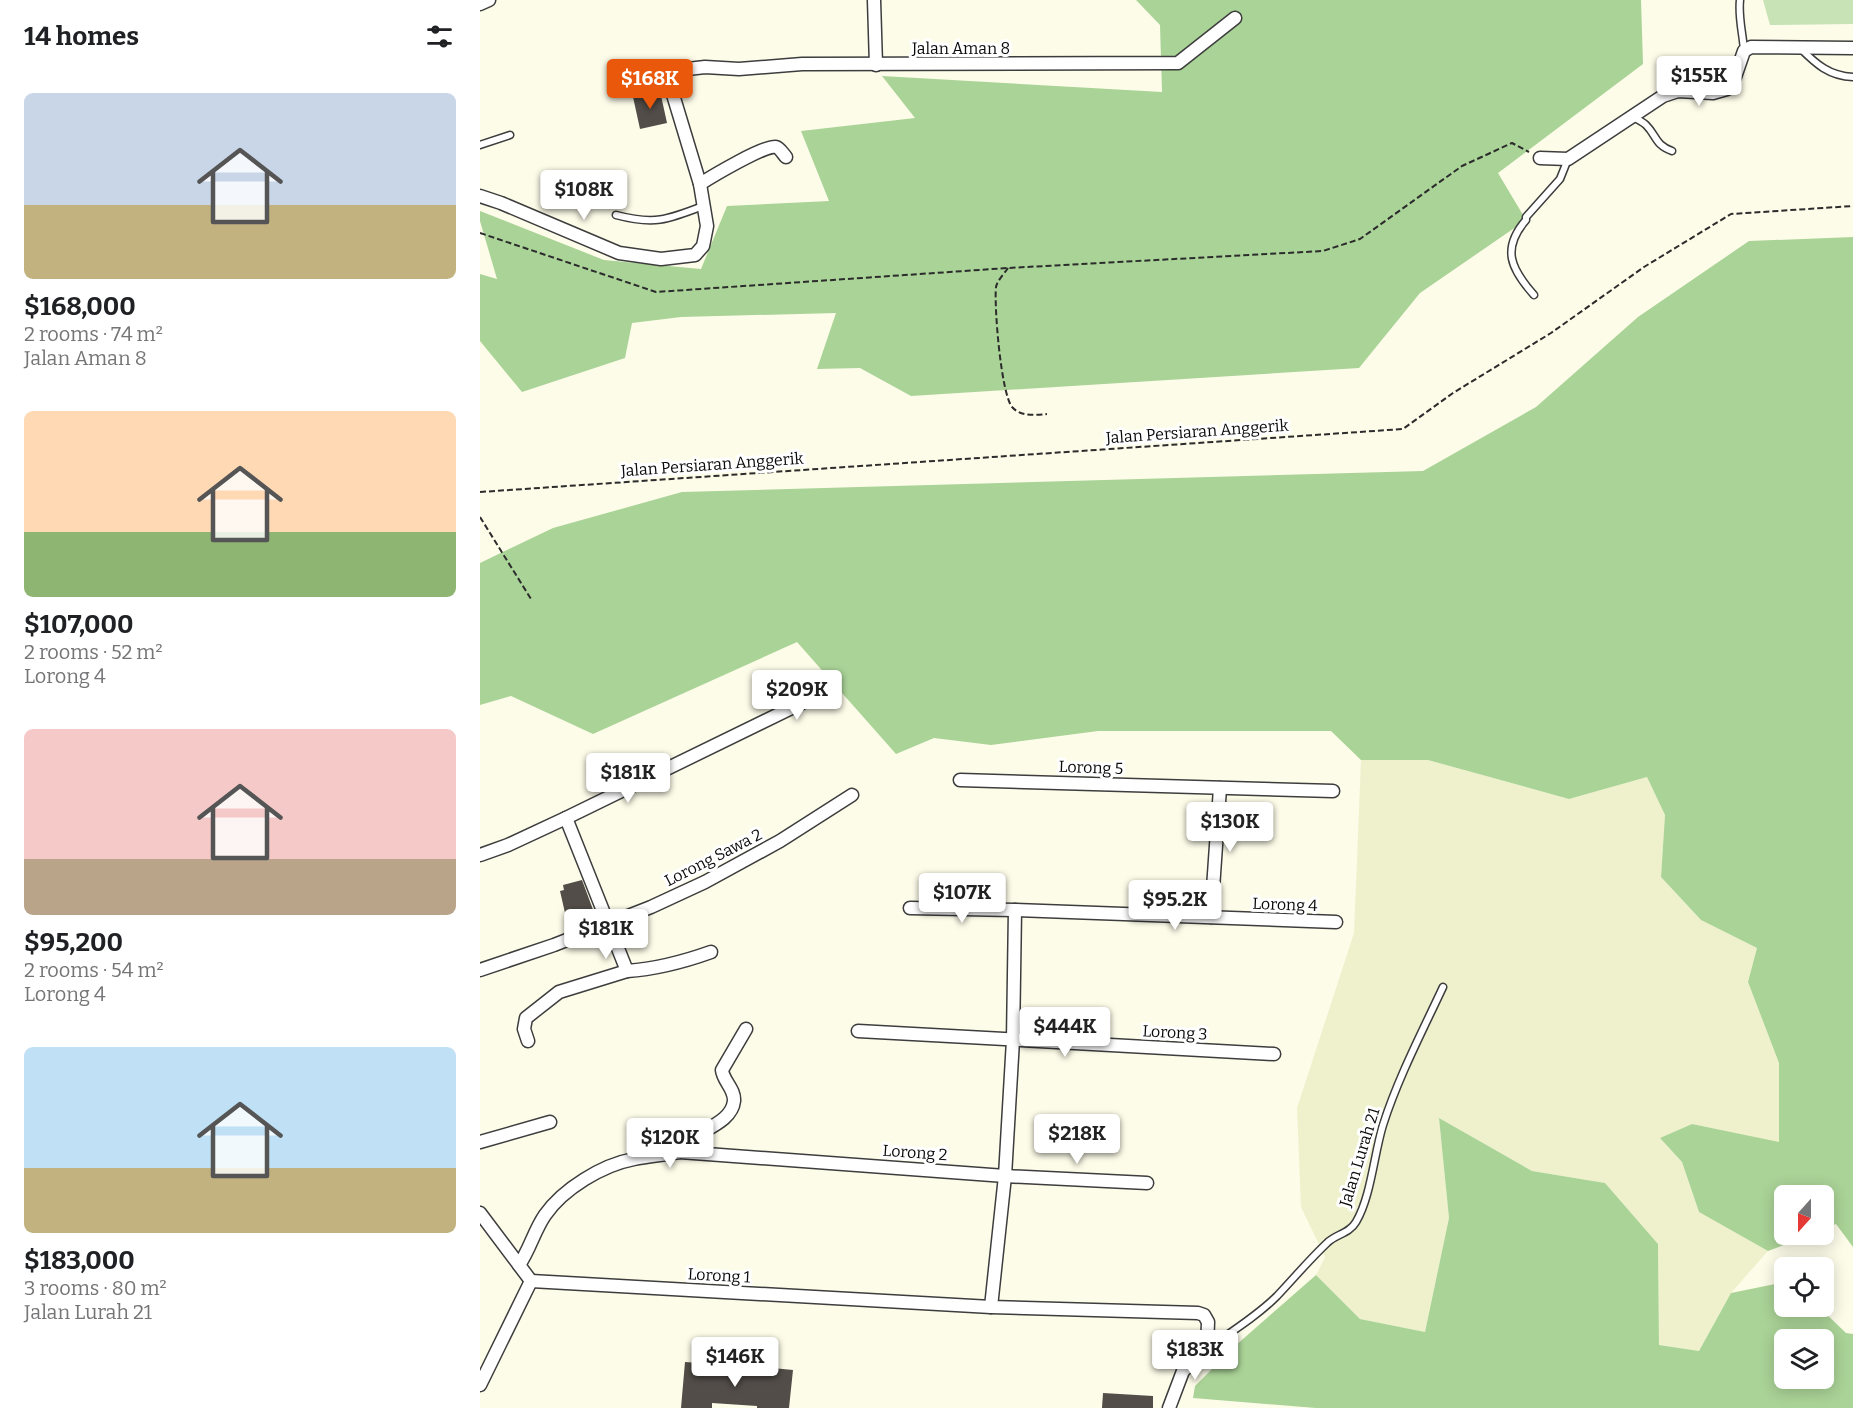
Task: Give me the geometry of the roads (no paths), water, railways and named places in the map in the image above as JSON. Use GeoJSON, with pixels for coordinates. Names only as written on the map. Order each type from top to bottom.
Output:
{"type":"FeatureCollection","features":[{"type":"Feature","properties":{"kind":"street"},"geometry":{"type":"LineString","coordinates":[[480,4],[489,0]]}},
{"type":"Feature","properties":{"kind":"street"},"geometry":{"type":"LineString","coordinates":[[874,0],[876,65]]}},
{"type":"Feature","properties":{"kind":"street","name":"Jalan Aman 8"},"geometry":{"type":"LineString","coordinates":[[699,184],[671,88],[674,76],[680,70],[739,69],[802,64],[1178,63],[1235,18]]}},
{"type":"Feature","properties":{"kind":"street"},"geometry":{"type":"LineString","coordinates":[[1540,158],[1568,159],[1663,96],[1678,91],[1713,93],[1727,89],[1743,51],[1751,47],[1853,48]]}},
{"type":"Feature","properties":{"kind":"street"},"geometry":{"type":"LineString","coordinates":[[480,196],[619,253],[661,259],[688,257],[700,251],[706,238],[707,225],[699,184],[725,168],[771,147],[776,147],[786,157]]}},
{"type":"Feature","properties":{"kind":"street"},"geometry":{"type":"LineString","coordinates":[[480,855],[508,845],[566,818],[819,694]]}},
{"type":"Feature","properties":{"kind":"street","name":"Lorong 5"},"geometry":{"type":"LineString","coordinates":[[960,780],[1333,791]]}},
{"type":"Feature","properties":{"kind":"street"},"geometry":{"type":"LineString","coordinates":[[1211,917],[1220,788]]}},
{"type":"Feature","properties":{"kind":"street","name":"Lorong Sawa 2"},"geometry":{"type":"LineString","coordinates":[[480,970],[554,945],[705,882],[780,841],[852,795]]}},
{"type":"Feature","properties":{"kind":"street"},"geometry":{"type":"LineString","coordinates":[[566,818],[627,971]]}},
{"type":"Feature","properties":{"kind":"street","name":"Lorong 4"},"geometry":{"type":"LineString","coordinates":[[910,908],[1336,922]]}},
{"type":"Feature","properties":{"kind":"street"},"geometry":{"type":"LineString","coordinates":[[991,1307],[1005,1176],[1013,1040],[1015,910]]}},
{"type":"Feature","properties":{"kind":"street"},"geometry":{"type":"LineString","coordinates":[[528,1041],[524,1029],[525,1018],[559,992],[627,971],[678,964],[711,952]]}},
{"type":"Feature","properties":{"kind":"street"},"geometry":{"type":"LineString","coordinates":[[680,1152],[683,1145],[712,1128],[729,1112],[734,1103],[734,1094],[723,1077],[722,1070],[746,1029]]}},
{"type":"Feature","properties":{"kind":"street","name":"Lorong 3"},"geometry":{"type":"LineString","coordinates":[[858,1031],[1274,1054]]}},
{"type":"Feature","properties":{"kind":"street"},"geometry":{"type":"LineString","coordinates":[[480,1142],[550,1122]]}},
{"type":"Feature","properties":{"kind":"street","name":"Lorong 2"},"geometry":{"type":"LineString","coordinates":[[519,1265],[527,1254],[534,1233],[556,1201],[590,1176],[631,1160],[680,1152],[1005,1176],[1147,1183]]}},
{"type":"Feature","properties":{"kind":"street"},"geometry":{"type":"LineString","coordinates":[[480,1213],[531,1281],[480,1385]]}},
{"type":"Feature","properties":{"kind":"street","name":"Lorong 1"},"geometry":{"type":"LineString","coordinates":[[531,1281],[991,1307],[1198,1313],[1207,1317],[1207,1349]]}},
{"type":"Feature","properties":{"kind":"street","name":"Jalan Lurah 21"},"geometry":{"type":"LineString","coordinates":[[1169,1408],[1182,1371],[1207,1349]]}},
{"type":"Feature","properties":{"kind":"lane"},"geometry":{"type":"LineString","coordinates":[[1740,0],[1743,51]]}},
{"type":"Feature","properties":{"kind":"lane"},"geometry":{"type":"LineString","coordinates":[[1800,48],[1820,68],[1853,77]]}},
{"type":"Feature","properties":{"kind":"lane"},"geometry":{"type":"LineString","coordinates":[[1632,116],[1648,126],[1658,143],[1672,150]]}},
{"type":"Feature","properties":{"kind":"lane"},"geometry":{"type":"LineString","coordinates":[[480,145],[510,135]]}},
{"type":"Feature","properties":{"kind":"lane"},"geometry":{"type":"LineString","coordinates":[[1534,295],[1515,269],[1510,252],[1512,243],[1526,217],[1560,179],[1568,159]]}},
{"type":"Feature","properties":{"kind":"lane"},"geometry":{"type":"LineString","coordinates":[[616,215],[640,221],[670,219],[703,206]]}},
{"type":"Feature","properties":{"kind":"lane","name":"Jalan Lurah 21"},"geometry":{"type":"LineString","coordinates":[[1207,1349],[1276,1297],[1330,1240],[1350,1229],[1357,1221],[1384,1124],[1443,987]]}}]}
